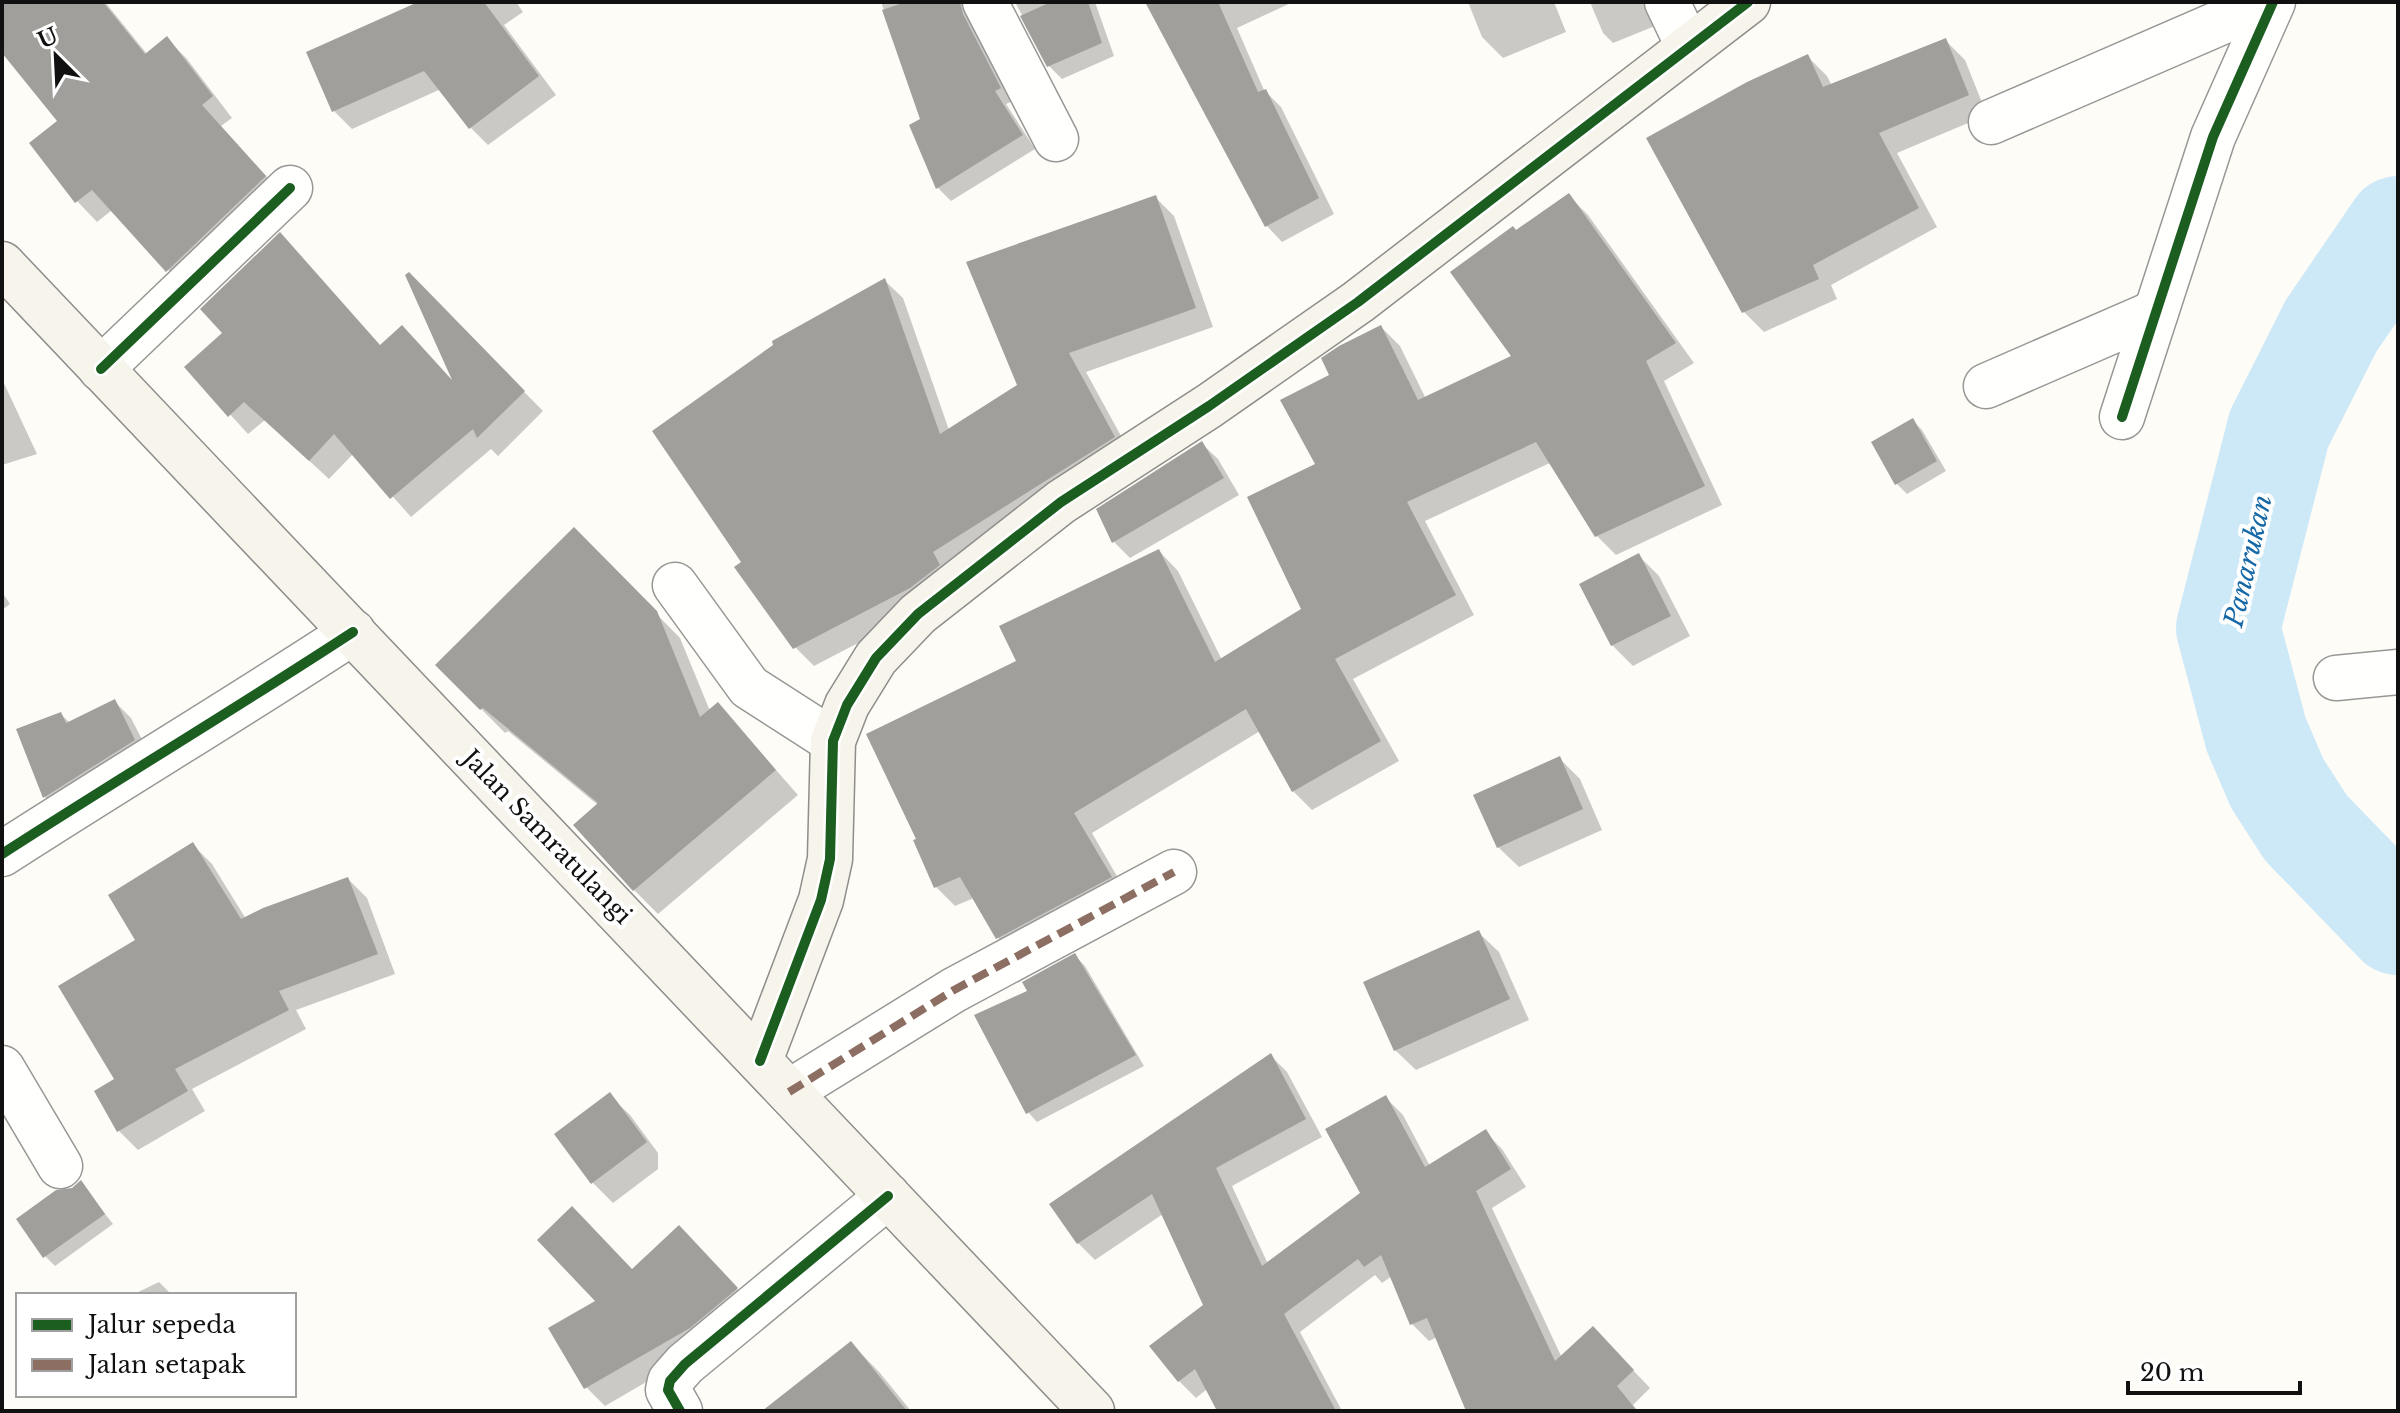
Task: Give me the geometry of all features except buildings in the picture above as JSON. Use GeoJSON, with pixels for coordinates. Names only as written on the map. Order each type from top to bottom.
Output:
{"type":"FeatureCollection","features":[{"type":"Feature","properties":{"kind":"main road"},"geometry":{"type":"LineString","coordinates":[[775,1076],[830,859],[833,741],[847,705],[876,658],[918,614],[1061,502],[1209,406],[1358,302],[1748,2]]}},
{"type":"Feature","properties":{"kind":"main road","name":"Jalan Samratulangi"},"geometry":{"type":"LineString","coordinates":[[2,264],[1092,1411]]}},
{"type":"Feature","properties":{"kind":"street"},"geometry":{"type":"LineString","coordinates":[[985,2],[1056,139]]}},
{"type":"Feature","properties":{"kind":"street"},"geometry":{"type":"LineString","coordinates":[[1667,2],[1688,46]]}},
{"type":"Feature","properties":{"kind":"street"},"geometry":{"type":"LineString","coordinates":[[1991,122],[2271,2]]}},
{"type":"Feature","properties":{"kind":"street"},"geometry":{"type":"LineString","coordinates":[[2122,417],[2213,137],[2271,2]]}},
{"type":"Feature","properties":{"kind":"street"},"geometry":{"type":"LineString","coordinates":[[101,369],[290,188]]}},
{"type":"Feature","properties":{"kind":"street"},"geometry":{"type":"LineString","coordinates":[[1986,386],[2156,312]]}},
{"type":"Feature","properties":{"kind":"street"},"geometry":{"type":"LineString","coordinates":[[675,585],[749,687],[833,741]]}},
{"type":"Feature","properties":{"kind":"street"},"geometry":{"type":"LineString","coordinates":[[2,854],[353,632]]}},
{"type":"Feature","properties":{"kind":"street"},"geometry":{"type":"LineString","coordinates":[[2336,678],[2398,672]]}},
{"type":"Feature","properties":{"kind":"street"},"geometry":{"type":"LineString","coordinates":[[775,1076],[954,990],[1174,872]]}},
{"type":"Feature","properties":{"kind":"street"},"geometry":{"type":"LineString","coordinates":[[2,1068],[60,1166]]}},
{"type":"Feature","properties":{"kind":"street"},"geometry":{"type":"LineString","coordinates":[[680,1411],[668,1390],[670,1381],[685,1364],[888,1196]]}},
{"type":"Feature","properties":{"kind":"waterway","name":"Panarukan"},"geometry":{"type":"LineString","coordinates":[[2398,228],[2331,326],[2279,429],[2228,628],[2256,734],[2277,783],[2306,828],[2398,923]]}},
{"type":"Feature","properties":{"kind":"marked path"},"geometry":{"type":"LineString","coordinates":[[789,1092],[954,990],[1174,872]]}},
{"type":"Feature","properties":{"kind":"cycle path"},"geometry":{"type":"LineString","coordinates":[[760,1061],[821,900],[830,859],[833,741],[847,705],[876,658],[918,614],[1061,502],[1209,406],[1358,302],[1748,2]]}},
{"type":"Feature","properties":{"kind":"cycle path"},"geometry":{"type":"LineString","coordinates":[[2122,417],[2213,137],[2273,2]]}},
{"type":"Feature","properties":{"kind":"cycle path"},"geometry":{"type":"LineString","coordinates":[[101,369],[290,188]]}},
{"type":"Feature","properties":{"kind":"cycle path"},"geometry":{"type":"LineString","coordinates":[[2,854],[353,632]]}},
{"type":"Feature","properties":{"kind":"cycle path"},"geometry":{"type":"LineString","coordinates":[[680,1411],[668,1390],[670,1381],[685,1364],[888,1196]]}}]}
